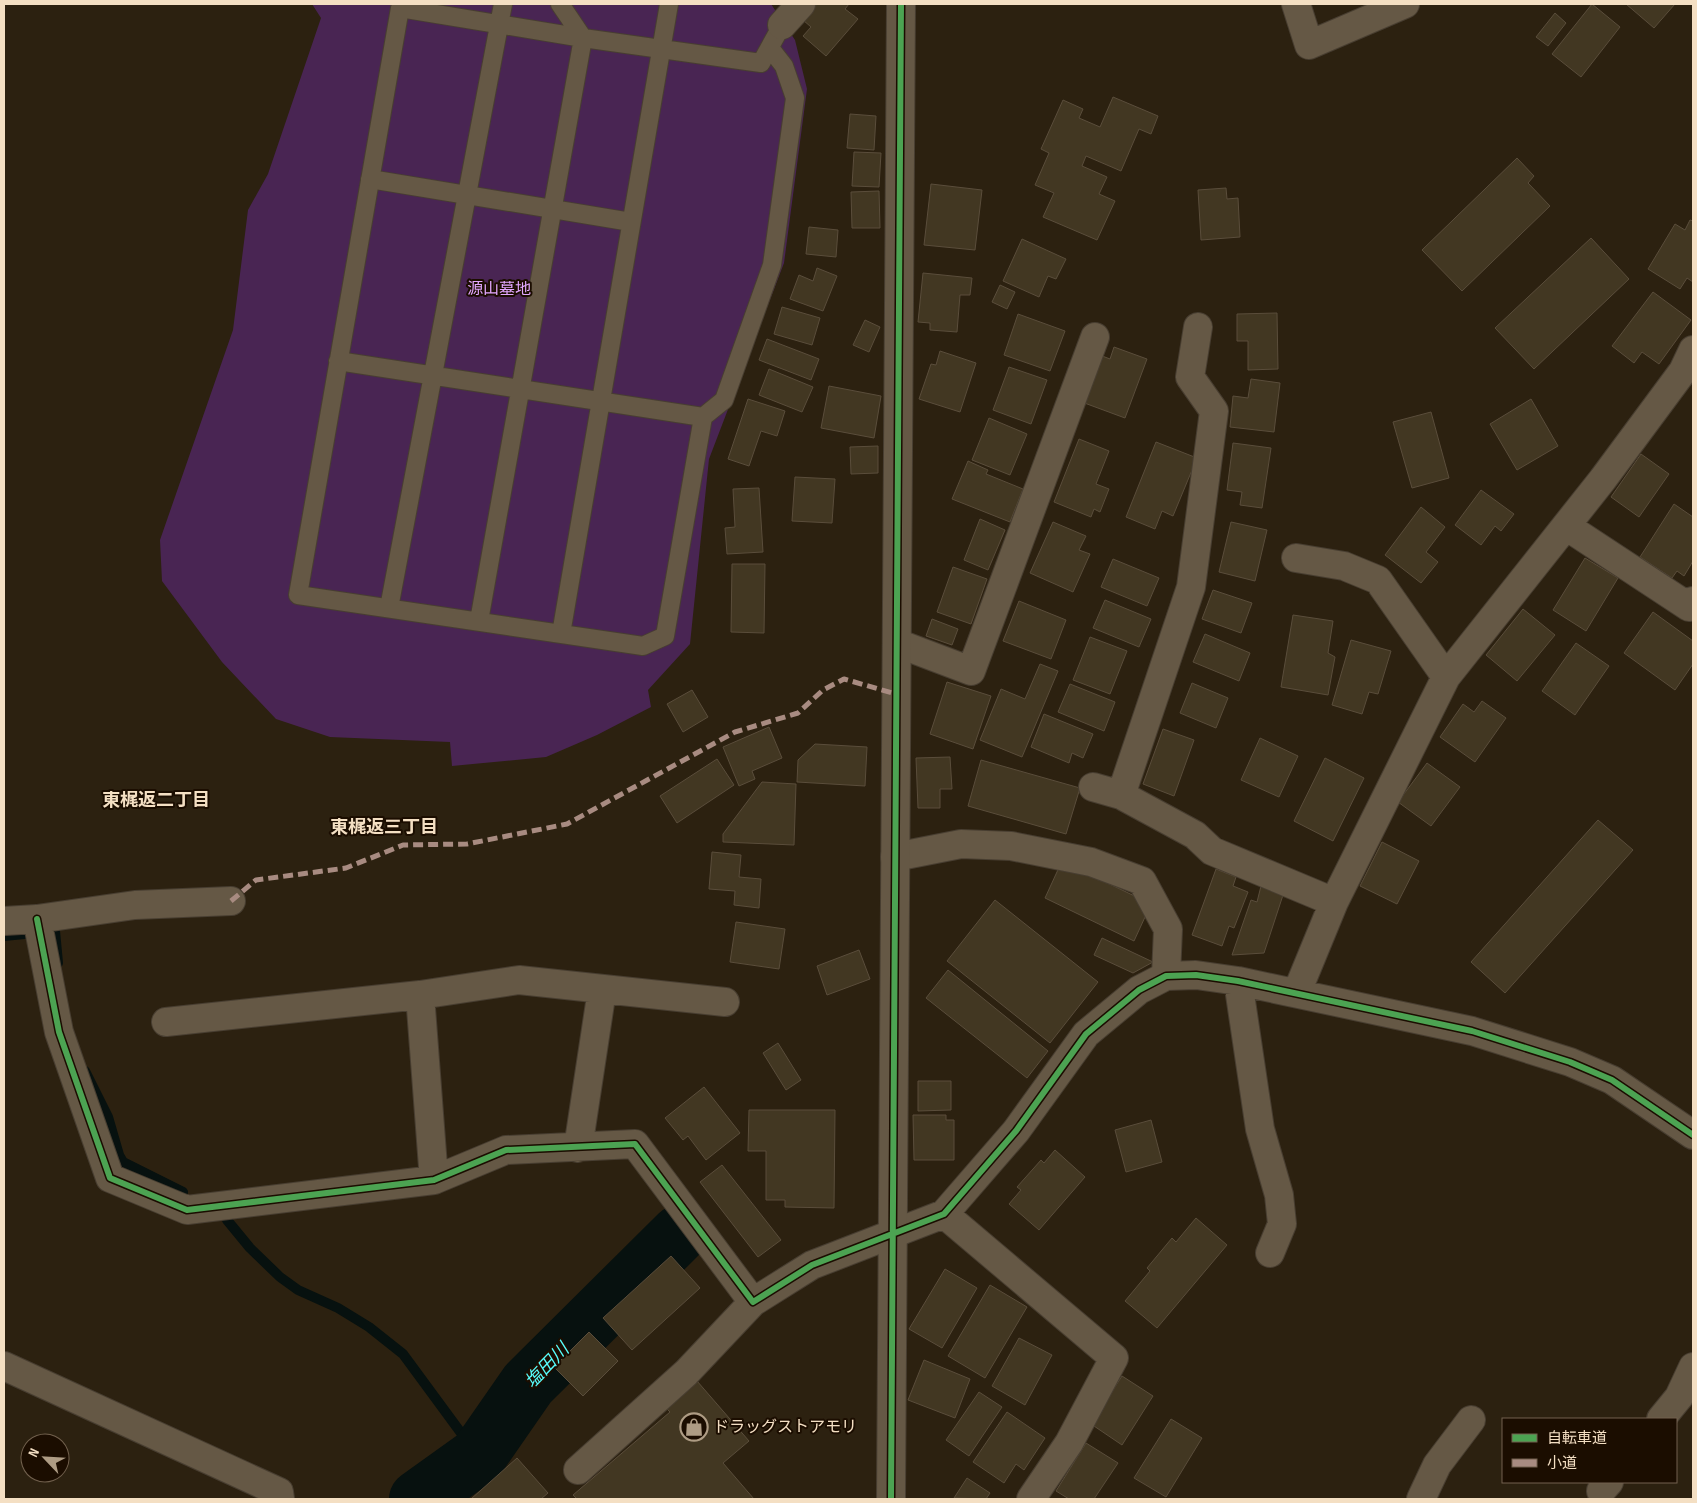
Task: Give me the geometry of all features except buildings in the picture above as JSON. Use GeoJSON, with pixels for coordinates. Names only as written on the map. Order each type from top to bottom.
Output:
{"type":"FeatureCollection","features":[{"type":"Feature","properties":{"kind":"street"},"geometry":{"type":"LineString","coordinates":[[776,36],[801,4]]}},
{"type":"Feature","properties":{"kind":"street"},"geometry":{"type":"LineString","coordinates":[[891,1499],[902,4]]}},
{"type":"Feature","properties":{"kind":"street"},"geometry":{"type":"LineString","coordinates":[[1296,4],[1310,45],[1405,4]]}},
{"type":"Feature","properties":{"kind":"street"},"geometry":{"type":"LineString","coordinates":[[1121,795],[1191,587],[1214,411],[1190,377],[1198,327]]}},
{"type":"Feature","properties":{"kind":"street"},"geometry":{"type":"LineString","coordinates":[[897,643],[971,671],[1095,337]]}},
{"type":"Feature","properties":{"kind":"street"},"geometry":{"type":"LineString","coordinates":[[1297,992],[1334,902],[1446,677],[1566,526],[1683,371],[1693,350]]}},
{"type":"Feature","properties":{"kind":"street"},"geometry":{"type":"LineString","coordinates":[[1566,526],[1689,607],[1693,600]]}},
{"type":"Feature","properties":{"kind":"street"},"geometry":{"type":"LineString","coordinates":[[1296,558],[1344,566],[1378,580],[1446,677]]}},
{"type":"Feature","properties":{"kind":"street"},"geometry":{"type":"LineString","coordinates":[[1093,787],[1121,795],[1195,835],[1212,851],[1334,902]]}},
{"type":"Feature","properties":{"kind":"street"},"geometry":{"type":"LineString","coordinates":[[895,857],[961,844],[1010,846],[1091,862],[1142,881],[1168,929],[1166,976]]}},
{"type":"Feature","properties":{"kind":"street"},"geometry":{"type":"LineString","coordinates":[[4,921],[37,919],[135,905],[231,901]]}},
{"type":"Feature","properties":{"kind":"street"},"geometry":{"type":"LineString","coordinates":[[37,919],[59,1032],[110,1178],[187,1210],[434,1180],[506,1150],[635,1144],[753,1302]]}},
{"type":"Feature","properties":{"kind":"street"},"geometry":{"type":"LineString","coordinates":[[578,1470],[686,1374],[753,1302],[812,1265],[944,1214],[1016,1131],[1086,1034],[1139,990],[1166,976],[1196,974],[1238,981],[1297,992],[1472,1031],[1570,1062],[1612,1080],[1693,1135]]}},
{"type":"Feature","properties":{"kind":"street"},"geometry":{"type":"LineString","coordinates":[[166,1022],[420,995],[519,980],[725,1002]]}},
{"type":"Feature","properties":{"kind":"street"},"geometry":{"type":"LineString","coordinates":[[1238,981],[1260,1129],[1279,1195],[1282,1224],[1270,1253]]}},
{"type":"Feature","properties":{"kind":"street"},"geometry":{"type":"LineString","coordinates":[[578,1148],[602,990]]}},
{"type":"Feature","properties":{"kind":"street"},"geometry":{"type":"LineString","coordinates":[[420,995],[434,1180]]}},
{"type":"Feature","properties":{"kind":"street"},"geometry":{"type":"LineString","coordinates":[[944,1214],[1114,1358],[1069,1443],[1031,1499]]}},
{"type":"Feature","properties":{"kind":"street"},"geometry":{"type":"LineString","coordinates":[[4,1366],[278,1492],[280,1499]]}},
{"type":"Feature","properties":{"kind":"street"},"geometry":{"type":"LineString","coordinates":[[1662,1418],[1679,1397],[1693,1368]]}},
{"type":"Feature","properties":{"kind":"street"},"geometry":{"type":"LineString","coordinates":[[1421,1499],[1437,1466],[1472,1420]]}},
{"type":"Feature","properties":{"kind":"lane"},"geometry":{"type":"LineString","coordinates":[[389,608],[503,4]]}},
{"type":"Feature","properties":{"kind":"lane"},"geometry":{"type":"LineString","coordinates":[[479,622],[583,38],[560,4]]}},
{"type":"Feature","properties":{"kind":"lane"},"geometry":{"type":"LineString","coordinates":[[561,634],[670,4]]}},
{"type":"Feature","properties":{"kind":"lane"},"geometry":{"type":"LineString","coordinates":[[400,8],[583,38],[761,64],[776,36],[795,98],[772,265],[724,400],[703,417],[665,636],[643,646],[298,594],[400,8]]}},
{"type":"Feature","properties":{"kind":"lane"},"geometry":{"type":"LineString","coordinates":[[370,179],[631,222]]}},
{"type":"Feature","properties":{"kind":"lane"},"geometry":{"type":"LineString","coordinates":[[338,360],[520,390],[703,417]]}},
{"type":"Feature","properties":{"kind":"green space","name":"源山墓地"},"geometry":{"type":"Polygon","coordinates":[[[312,4],[771,4],[795,40],[807,89],[784,263],[709,459],[690,644],[648,690],[651,707],[597,735],[546,757],[452,766],[450,742],[330,737],[276,719],[222,662],[162,581],[160,540],[233,330],[248,210],[268,174],[321,18],[312,4]]]}},
{"type":"Feature","properties":{"kind":"waterway"},"geometry":{"type":"LineString","coordinates":[[4,936],[55,931],[58,963]]}},
{"type":"Feature","properties":{"kind":"waterway"},"geometry":{"type":"LineString","coordinates":[[85,1071],[108,1117],[119,1155],[123,1162],[183,1192]]}},
{"type":"Feature","properties":{"kind":"waterway"},"geometry":{"type":"LineString","coordinates":[[227,1220],[250,1248],[280,1277],[298,1290],[338,1308],[369,1327],[403,1354],[478,1456]]}},
{"type":"Feature","properties":{"kind":"waterway","name":"塩田川"},"geometry":{"type":"LineString","coordinates":[[418,1499],[478,1456],[528,1384],[679,1234]]}},
{"type":"Feature","properties":{"kind":"marked path"},"geometry":{"type":"LineString","coordinates":[[231,901],[256,880],[346,868],[403,845],[467,844],[567,824],[735,732],[798,713],[823,690],[844,679],[896,694]]}},
{"type":"Feature","properties":{"kind":"cycle path"},"geometry":{"type":"LineString","coordinates":[[891,1499],[901,4]]}},
{"type":"Feature","properties":{"kind":"cycle path"},"geometry":{"type":"LineString","coordinates":[[37,919],[59,1032],[110,1178],[187,1210],[434,1180],[506,1150],[635,1144],[753,1302],[812,1265],[944,1214],[1016,1131],[1086,1034],[1139,990],[1166,976],[1196,975],[1238,981],[1472,1031],[1570,1062],[1612,1080],[1693,1135]]}},
{"type":"Feature","properties":{"kind":"place","name":"ドラッグストアモリ"},"geometry":{"type":"Point","coordinates":[694,1427]}},
{"type":"Feature","properties":{"kind":"district","name":"東梶返二丁目"},"geometry":{"type":"Point","coordinates":[156,800]}},
{"type":"Feature","properties":{"kind":"district","name":"東梶返三丁目"},"geometry":{"type":"Point","coordinates":[384,827]}}]}
